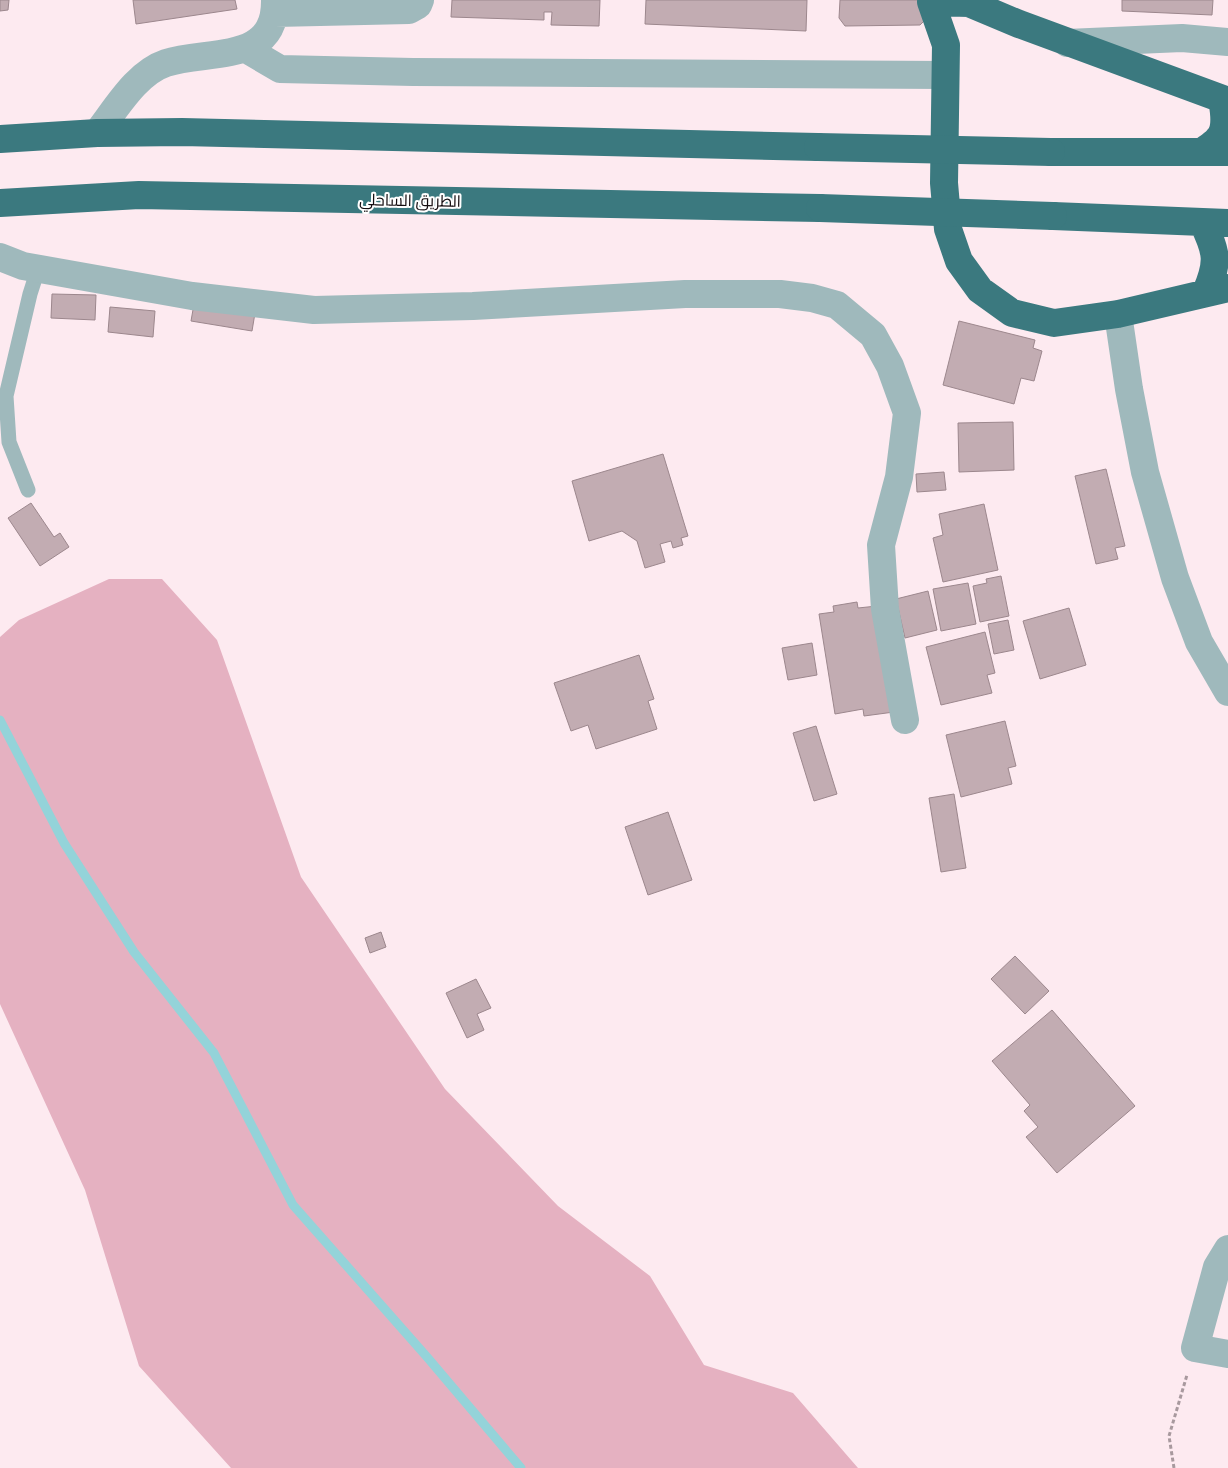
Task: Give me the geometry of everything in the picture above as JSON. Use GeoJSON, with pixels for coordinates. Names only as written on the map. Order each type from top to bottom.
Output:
{"type":"FeatureCollection","features":[{"type":"Feature","properties":{"kind":"highway"},"geometry":{"type":"LineString","coordinates":[[0,139],[97,133],[182,132],[818,147],[1051,152],[1215,152],[1222,134],[1225,100],[1068,43],[969,3],[931,2],[946,45],[945,75],[944,183],[948,229],[959,261],[980,290],[1012,313],[1054,323],[1118,314],[1217,290],[1213,246],[1215,223]]}},
{"type":"Feature","properties":{"kind":"highway"},"geometry":{"type":"LineString","coordinates":[[946,45],[969,3]]}},
{"type":"Feature","properties":{"kind":"highway","name":"الطريق الساحلي"},"geometry":{"type":"LineString","coordinates":[[0,203],[139,196],[820,208],[1215,223]]}},
{"type":"Feature","properties":{"kind":"street"},"geometry":{"type":"LineString","coordinates":[[97,133],[138,80],[166,63],[246,49],[266,36],[275,7],[409,10],[418,5],[420,0]]}},
{"type":"Feature","properties":{"kind":"street"},"geometry":{"type":"LineString","coordinates":[[1068,43],[1182,38],[1228,42]]}},
{"type":"Feature","properties":{"kind":"street"},"geometry":{"type":"LineString","coordinates":[[246,49],[280,69],[413,72],[945,75]]}},
{"type":"Feature","properties":{"kind":"street"},"geometry":{"type":"LineString","coordinates":[[0,257],[23,266],[192,296],[314,310],[474,306],[686,294],[780,294],[812,298],[837,305],[872,335],[890,366],[907,413],[898,477],[881,545],[885,609],[905,720]]}},
{"type":"Feature","properties":{"kind":"street"},"geometry":{"type":"LineString","coordinates":[[1118,314],[1129,389],[1145,472],[1173,570],[1199,642],[1228,692]]}},
{"type":"Feature","properties":{"kind":"street"},"geometry":{"type":"LineString","coordinates":[[1228,1248],[1217,1267],[1195,1348],[1228,1354]]}},
{"type":"Feature","properties":{"kind":"lane"},"geometry":{"type":"LineString","coordinates":[[28,490],[9,442],[6,396],[30,294],[38,269]]}},
{"type":"Feature","properties":{"kind":"path"},"geometry":{"type":"LineString","coordinates":[[1174,1468],[1169,1436],[1195,1348]]}},
{"type":"Feature","properties":{"kind":"shaded area"},"geometry":{"type":"Polygon","coordinates":[[[109,579],[162,579],[217,640],[301,877],[445,1089],[558,1206],[650,1276],[704,1365],[793,1393],[858,1468],[231,1468],[139,1366],[85,1190],[0,1004],[0,637],[19,620],[109,579]]]}},
{"type":"Feature","properties":{"kind":"building"},"geometry":{"type":"Polygon","coordinates":[[[0,0],[9,0],[8,10],[0,11],[0,0]]]}},
{"type":"Feature","properties":{"kind":"building"},"geometry":{"type":"Polygon","coordinates":[[[133,0],[235,0],[237,9],[136,24],[133,0]]]}},
{"type":"Feature","properties":{"kind":"building"},"geometry":{"type":"Polygon","coordinates":[[[452,0],[600,0],[599,26],[551,25],[552,12],[544,12],[544,20],[451,17],[452,0]]]}},
{"type":"Feature","properties":{"kind":"building"},"geometry":{"type":"Polygon","coordinates":[[[646,0],[807,0],[806,31],[645,24],[646,0]]]}},
{"type":"Feature","properties":{"kind":"building"},"geometry":{"type":"Polygon","coordinates":[[[840,0],[929,0],[929,16],[920,25],[845,26],[839,18],[840,0]]]}},
{"type":"Feature","properties":{"kind":"building"},"geometry":{"type":"Polygon","coordinates":[[[1122,0],[1213,0],[1212,15],[1122,11],[1122,0]]]}},
{"type":"Feature","properties":{"kind":"building"},"geometry":{"type":"Polygon","coordinates":[[[52,294],[96,295],[95,320],[51,318],[52,294]]]}},
{"type":"Feature","properties":{"kind":"building"},"geometry":{"type":"Polygon","coordinates":[[[194,304],[255,313],[252,331],[191,321],[194,304]]]}},
{"type":"Feature","properties":{"kind":"building"},"geometry":{"type":"Polygon","coordinates":[[[110,307],[155,311],[153,337],[108,332],[110,307]]]}},
{"type":"Feature","properties":{"kind":"building"},"geometry":{"type":"Polygon","coordinates":[[[959,321],[1035,340],[1033,348],[1042,351],[1034,381],[1021,378],[1014,404],[943,385],[959,321]]]}},
{"type":"Feature","properties":{"kind":"building"},"geometry":{"type":"Polygon","coordinates":[[[1013,422],[1014,470],[959,472],[958,423],[1013,422]]]}},
{"type":"Feature","properties":{"kind":"building"},"geometry":{"type":"Polygon","coordinates":[[[663,454],[688,536],[681,538],[683,545],[673,548],[671,541],[660,544],[665,562],[645,568],[637,541],[622,531],[589,541],[572,481],[663,454]]]}},
{"type":"Feature","properties":{"kind":"building"},"geometry":{"type":"Polygon","coordinates":[[[1106,469],[1125,546],[1115,548],[1118,559],[1096,564],[1075,476],[1106,469]]]}},
{"type":"Feature","properties":{"kind":"building"},"geometry":{"type":"Polygon","coordinates":[[[944,472],[946,490],[917,492],[916,474],[944,472]]]}},
{"type":"Feature","properties":{"kind":"building"},"geometry":{"type":"Polygon","coordinates":[[[31,503],[54,537],[60,533],[69,547],[40,566],[8,518],[31,503]]]}},
{"type":"Feature","properties":{"kind":"building"},"geometry":{"type":"Polygon","coordinates":[[[984,504],[998,570],[943,582],[933,538],[943,535],[939,514],[984,504]]]}},
{"type":"Feature","properties":{"kind":"building"},"geometry":{"type":"Polygon","coordinates":[[[1001,576],[1009,616],[980,622],[973,586],[987,583],[986,579],[1001,576]]]}},
{"type":"Feature","properties":{"kind":"building"},"geometry":{"type":"Polygon","coordinates":[[[968,583],[976,624],[941,631],[933,589],[968,583]]]}},
{"type":"Feature","properties":{"kind":"building"},"geometry":{"type":"Polygon","coordinates":[[[928,591],[937,630],[905,638],[896,599],[928,591]]]}},
{"type":"Feature","properties":{"kind":"building"},"geometry":{"type":"Polygon","coordinates":[[[857,602],[858,608],[877,606],[894,712],[864,716],[863,709],[835,714],[819,614],[834,612],[833,606],[857,602]]]}},
{"type":"Feature","properties":{"kind":"building"},"geometry":{"type":"Polygon","coordinates":[[[1069,608],[1086,665],[1040,679],[1023,621],[1069,608]]]}},
{"type":"Feature","properties":{"kind":"building"},"geometry":{"type":"Polygon","coordinates":[[[1008,620],[1014,650],[994,654],[988,624],[1008,620]]]}},
{"type":"Feature","properties":{"kind":"building"},"geometry":{"type":"Polygon","coordinates":[[[985,632],[995,673],[987,675],[992,693],[941,705],[926,647],[985,632]]]}},
{"type":"Feature","properties":{"kind":"building"},"geometry":{"type":"Polygon","coordinates":[[[812,643],[817,675],[788,680],[782,648],[812,643]]]}},
{"type":"Feature","properties":{"kind":"building"},"geometry":{"type":"Polygon","coordinates":[[[639,655],[654,699],[648,701],[657,729],[596,749],[588,725],[571,731],[554,683],[639,655]]]}},
{"type":"Feature","properties":{"kind":"building"},"geometry":{"type":"Polygon","coordinates":[[[1005,721],[1016,766],[1008,768],[1012,784],[961,797],[946,735],[1005,721]]]}},
{"type":"Feature","properties":{"kind":"building"},"geometry":{"type":"Polygon","coordinates":[[[816,726],[837,794],[814,801],[793,733],[816,726]]]}},
{"type":"Feature","properties":{"kind":"building"},"geometry":{"type":"Polygon","coordinates":[[[954,794],[966,868],[941,872],[929,798],[954,794]]]}},
{"type":"Feature","properties":{"kind":"building"},"geometry":{"type":"Polygon","coordinates":[[[668,812],[692,880],[648,895],[625,827],[668,812]]]}},
{"type":"Feature","properties":{"kind":"building"},"geometry":{"type":"Polygon","coordinates":[[[381,932],[386,947],[370,953],[365,938],[381,932]]]}},
{"type":"Feature","properties":{"kind":"building"},"geometry":{"type":"Polygon","coordinates":[[[1015,956],[1049,991],[1025,1014],[991,979],[1015,956]]]}},
{"type":"Feature","properties":{"kind":"building"},"geometry":{"type":"Polygon","coordinates":[[[476,979],[491,1008],[477,1014],[484,1030],[467,1038],[446,993],[476,979]]]}},
{"type":"Feature","properties":{"kind":"building"},"geometry":{"type":"Polygon","coordinates":[[[1052,1010],[1135,1106],[1057,1173],[1026,1137],[1038,1127],[1024,1111],[1030,1105],[992,1061],[1052,1010]]]}},
{"type":"Feature","properties":{"kind":"waterway"},"geometry":{"type":"LineString","coordinates":[[0,720],[64,843],[134,952],[214,1053],[293,1205],[427,1357],[521,1468]]}}]}
